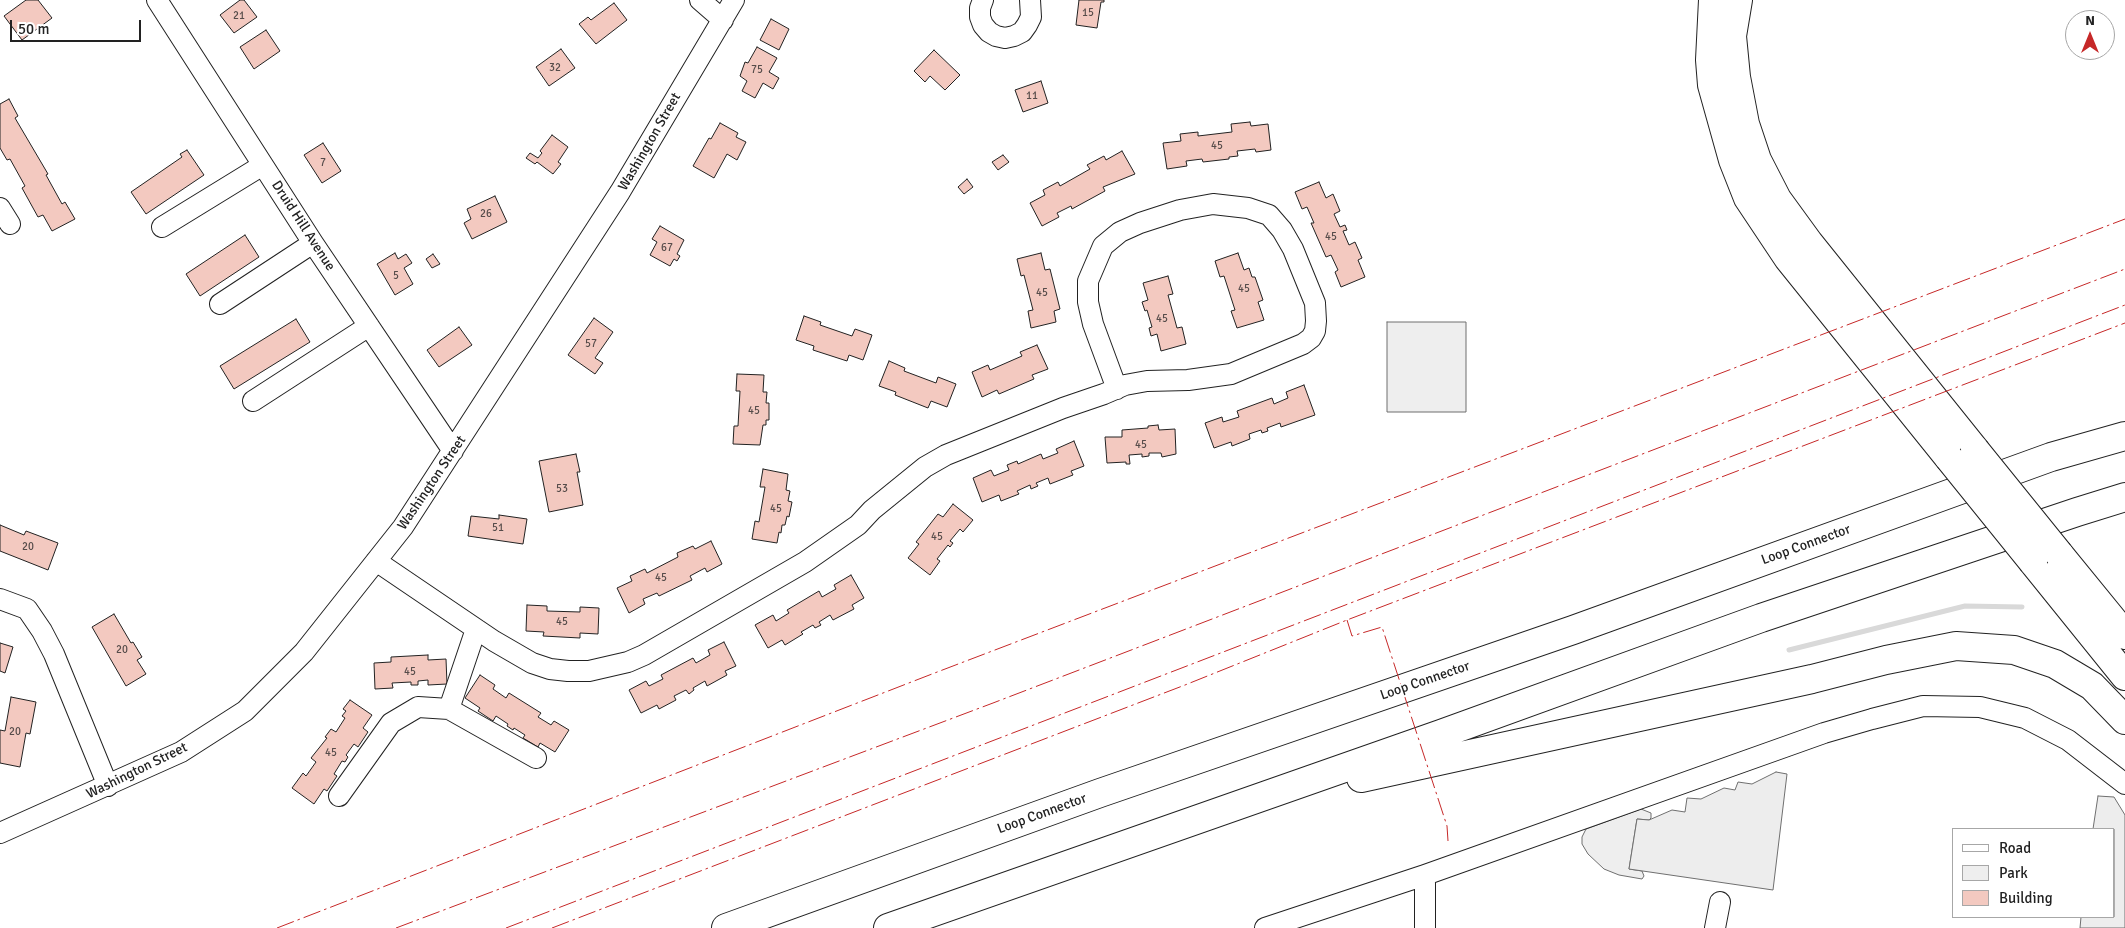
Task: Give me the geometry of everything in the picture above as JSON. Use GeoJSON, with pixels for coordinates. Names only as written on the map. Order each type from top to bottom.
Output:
{"type":"FeatureCollection","features":[{"type":"Feature","properties":{"kind":"highway"},"geometry":{"type":"LineString","coordinates":[[1713,0],[1710,60],[1712,85],[1733,160],[1748,198],[1788,258],[2125,676]]}},
{"type":"Feature","properties":{"kind":"highway"},"geometry":{"type":"LineString","coordinates":[[1738,0],[1732,36],[1736,77],[1745,124],[1757,160],[1777,199],[1808,243],[2125,635]]}},
{"type":"Feature","properties":{"kind":"highway","name":"Loop Connector"},"geometry":{"type":"LineString","coordinates":[[726,928],[1100,793],[1573,630],[2051,457],[2122,437]]}},
{"type":"Feature","properties":{"kind":"highway"},"geometry":{"type":"LineString","coordinates":[[888,928],[1247,803],[1761,618],[2125,497]]}},
{"type":"Feature","properties":{"kind":"highway"},"geometry":{"type":"LineString","coordinates":[[1247,803],[1956,646],[2014,650],[2055,664],[2092,686],[2125,720]]}},
{"type":"Feature","properties":{"kind":"street","name":"Druid Hill Avenue"},"geometry":{"type":"LineString","coordinates":[[156,0],[314,243],[453,451]]}},
{"type":"Feature","properties":{"kind":"street"},"geometry":{"type":"LineString","coordinates":[[700,0],[722,20]]}},
{"type":"Feature","properties":{"kind":"street","name":"Washington Street"},"geometry":{"type":"LineString","coordinates":[[0,833],[181,752],[245,711],[304,652],[403,527],[620,192],[734,0]]}},
{"type":"Feature","properties":{"kind":"street"},"geometry":{"type":"LineString","coordinates":[[983,0],[980,8],[980,17],[983,25],[989,32],[1005,38],[1022,32],[1027,25],[1031,17],[1030,0]]}},
{"type":"Feature","properties":{"kind":"street"},"geometry":{"type":"LineString","coordinates":[[162,227],[263,165]]}},
{"type":"Feature","properties":{"kind":"street"},"geometry":{"type":"LineString","coordinates":[[376,561],[515,654],[550,669],[589,671],[628,662],[644,655],[805,562],[858,525],[872,510],[932,463],[973,444],[1117,389],[1148,381],[1188,380],[1231,374],[1290,351],[1312,338],[1316,321],[1315,303],[1309,285],[1294,249],[1282,230],[1269,215],[1248,208],[1213,204],[1180,210],[1140,222],[1120,232],[1103,246],[1094,263],[1088,281],[1088,302],[1093,324],[1117,389]]}},
{"type":"Feature","properties":{"kind":"street"},"geometry":{"type":"LineString","coordinates":[[220,304],[314,243]]}},
{"type":"Feature","properties":{"kind":"street"},"geometry":{"type":"LineString","coordinates":[[253,401],[369,326]]}},
{"type":"Feature","properties":{"kind":"street"},"geometry":{"type":"LineString","coordinates":[[0,599],[27,609],[42,631],[54,654],[108,786]]}},
{"type":"Feature","properties":{"kind":"street"},"geometry":{"type":"LineString","coordinates":[[449,709],[476,629]]}},
{"type":"Feature","properties":{"kind":"street"},"geometry":{"type":"LineString","coordinates":[[1265,928],[1425,875],[1824,734],[1923,706],[1980,707],[2024,718],[2068,740],[2125,784]]}},
{"type":"Feature","properties":{"kind":"street"},"geometry":{"type":"LineString","coordinates":[[339,796],[390,723],[418,707],[449,709],[536,758]]}},
{"type":"Feature","properties":{"kind":"street"},"geometry":{"type":"LineString","coordinates":[[1422,927],[1425,875]]}},
{"type":"Feature","properties":{"kind":"street"},"geometry":{"type":"LineString","coordinates":[[1715,928],[1720,902]]}},
{"type":"Feature","properties":{"kind":"green space"},"geometry":{"type":"Polygon","coordinates":[[[1387,322],[1466,322],[1466,412],[1387,412],[1387,322]]]}},
{"type":"Feature","properties":{"kind":"green space"},"geometry":{"type":"Polygon","coordinates":[[[1641,809],[1651,813],[1651,818],[1649,820],[1637,819],[1629,869],[1642,871],[1644,876],[1642,879],[1619,875],[1604,869],[1588,854],[1582,844],[1582,837],[1586,829],[1641,809]]]}},
{"type":"Feature","properties":{"kind":"shaded area"},"geometry":{"type":"Polygon","coordinates":[[[1776,772],[1787,774],[1773,890],[1629,869],[1637,819],[1649,820],[1672,810],[1685,812],[1687,798],[1701,799],[1724,788],[1735,790],[1738,782],[1752,784],[1776,772]]]}},
{"type":"Feature","properties":{"kind":"shaded area"},"geometry":{"type":"Polygon","coordinates":[[[2098,796],[2114,797],[2125,815],[2125,928],[2080,928],[2081,918],[2115,918],[2115,828],[2093,828],[2098,796]]]}},
{"type":"Feature","properties":{"kind":"building"},"geometry":{"type":"Polygon","coordinates":[[[26,0],[38,0],[52,18],[22,40],[4,16],[26,0]]]}},
{"type":"Feature","properties":{"kind":"building"},"geometry":{"type":"Polygon","coordinates":[[[240,0],[244,0],[257,17],[234,33],[220,15],[240,0]]]}},
{"type":"Feature","properties":{"kind":"building"},"geometry":{"type":"Polygon","coordinates":[[[1079,0],[1104,0],[1104,2],[1101,2],[1097,28],[1076,25],[1079,0]]]}},
{"type":"Feature","properties":{"kind":"building"},"geometry":{"type":"Polygon","coordinates":[[[614,3],[627,20],[596,44],[579,24],[588,17],[591,20],[614,3]]]}},
{"type":"Feature","properties":{"kind":"building"},"geometry":{"type":"Polygon","coordinates":[[[771,19],[789,29],[779,50],[760,40],[771,19]]]}},
{"type":"Feature","properties":{"kind":"building"},"geometry":{"type":"Polygon","coordinates":[[[266,30],[280,51],[254,69],[240,47],[266,30]]]}},
{"type":"Feature","properties":{"kind":"building"},"geometry":{"type":"Polygon","coordinates":[[[757,47],[777,58],[769,72],[779,78],[773,89],[763,83],[755,98],[742,91],[747,81],[740,76],[745,62],[748,63],[757,47]]]}},
{"type":"Feature","properties":{"kind":"building"},"geometry":{"type":"Polygon","coordinates":[[[561,49],[575,68],[549,86],[536,67],[561,49]]]}},
{"type":"Feature","properties":{"kind":"building"},"geometry":{"type":"Polygon","coordinates":[[[934,50],[960,75],[945,90],[930,76],[925,82],[914,71],[934,50]]]}},
{"type":"Feature","properties":{"kind":"building"},"geometry":{"type":"Polygon","coordinates":[[[1041,81],[1048,103],[1023,112],[1015,90],[1041,81]]]}},
{"type":"Feature","properties":{"kind":"building"},"geometry":{"type":"Polygon","coordinates":[[[9,99],[18,116],[15,118],[48,174],[46,175],[62,204],[65,202],[75,219],[52,231],[43,215],[38,217],[22,188],[25,186],[10,159],[7,160],[0,148],[0,104],[9,99]]]}},
{"type":"Feature","properties":{"kind":"building"},"geometry":{"type":"Polygon","coordinates":[[[1250,122],[1251,126],[1268,124],[1271,150],[1256,152],[1255,149],[1237,151],[1238,156],[1229,157],[1229,159],[1203,162],[1202,159],[1186,161],[1187,166],[1167,169],[1163,143],[1181,141],[1180,134],[1198,132],[1198,136],[1232,132],[1231,124],[1250,122]]]}},
{"type":"Feature","properties":{"kind":"building"},"geometry":{"type":"Polygon","coordinates":[[[720,123],[738,133],[736,137],[746,142],[737,160],[727,154],[714,178],[693,166],[720,123]]]}},
{"type":"Feature","properties":{"kind":"building"},"geometry":{"type":"Polygon","coordinates":[[[552,135],[568,147],[558,162],[561,164],[553,174],[537,162],[535,164],[526,158],[530,153],[538,158],[542,153],[540,151],[552,135]]]}},
{"type":"Feature","properties":{"kind":"building"},"geometry":{"type":"Polygon","coordinates":[[[323,143],[341,171],[322,183],[304,155],[323,143]]]}},
{"type":"Feature","properties":{"kind":"building"},"geometry":{"type":"Polygon","coordinates":[[[187,150],[204,175],[146,214],[131,192],[182,157],[180,154],[187,150]]]}},
{"type":"Feature","properties":{"kind":"building"},"geometry":{"type":"Polygon","coordinates":[[[1122,151],[1135,174],[1103,187],[1105,191],[1072,209],[1071,206],[1057,213],[1059,217],[1042,226],[1030,203],[1045,195],[1043,190],[1058,182],[1060,186],[1090,169],[1087,165],[1104,156],[1106,160],[1122,151]]]}},
{"type":"Feature","properties":{"kind":"building"},"geometry":{"type":"Polygon","coordinates":[[[1003,155],[1009,162],[998,170],[992,162],[1003,155]]]}},
{"type":"Feature","properties":{"kind":"building"},"geometry":{"type":"Polygon","coordinates":[[[967,179],[973,187],[964,194],[958,187],[967,179]]]}},
{"type":"Feature","properties":{"kind":"building"},"geometry":{"type":"Polygon","coordinates":[[[1319,182],[1326,198],[1333,194],[1340,211],[1334,214],[1340,227],[1345,225],[1347,230],[1343,231],[1349,245],[1355,242],[1362,258],[1358,260],[1365,277],[1341,287],[1335,272],[1338,270],[1331,255],[1326,257],[1311,223],[1314,223],[1307,207],[1302,209],[1295,192],[1319,182]]]}},
{"type":"Feature","properties":{"kind":"building"},"geometry":{"type":"Polygon","coordinates":[[[495,196],[507,222],[472,239],[464,223],[471,219],[467,209],[495,196]]]}},
{"type":"Feature","properties":{"kind":"building"},"geometry":{"type":"Polygon","coordinates":[[[660,226],[684,240],[677,254],[680,256],[677,261],[674,259],[670,266],[650,255],[657,242],[652,239],[660,226]]]}},
{"type":"Feature","properties":{"kind":"building"},"geometry":{"type":"Polygon","coordinates":[[[245,235],[259,257],[200,296],[186,274],[245,235]]]}},
{"type":"Feature","properties":{"kind":"building"},"geometry":{"type":"Polygon","coordinates":[[[395,253],[398,259],[406,254],[412,263],[404,268],[413,284],[395,295],[377,264],[395,253]]]}},
{"type":"Feature","properties":{"kind":"building"},"geometry":{"type":"Polygon","coordinates":[[[1041,253],[1045,270],[1050,269],[1060,309],[1054,311],[1056,322],[1031,328],[1028,311],[1033,310],[1024,275],[1021,276],[1017,259],[1041,253]]]}},
{"type":"Feature","properties":{"kind":"building"},"geometry":{"type":"Polygon","coordinates":[[[1238,253],[1244,270],[1249,268],[1252,277],[1255,277],[1263,300],[1258,302],[1264,320],[1237,328],[1231,311],[1235,310],[1224,276],[1220,277],[1215,261],[1238,253]]]}},
{"type":"Feature","properties":{"kind":"building"},"geometry":{"type":"Polygon","coordinates":[[[433,254],[440,264],[432,268],[426,259],[433,254]]]}},
{"type":"Feature","properties":{"kind":"building"},"geometry":{"type":"Polygon","coordinates":[[[1168,276],[1173,294],[1168,295],[1177,328],[1182,327],[1186,344],[1161,351],[1157,334],[1151,336],[1149,328],[1152,327],[1147,310],[1145,311],[1142,302],[1148,300],[1143,283],[1168,276]]]}},
{"type":"Feature","properties":{"kind":"building"},"geometry":{"type":"Polygon","coordinates":[[[804,316],[821,322],[820,325],[852,336],[855,329],[872,335],[863,360],[849,355],[847,361],[813,350],[814,346],[796,340],[804,316]]]}},
{"type":"Feature","properties":{"kind":"building"},"geometry":{"type":"Polygon","coordinates":[[[594,318],[613,332],[595,358],[603,363],[595,374],[568,355],[594,318]]]}},
{"type":"Feature","properties":{"kind":"building"},"geometry":{"type":"Polygon","coordinates":[[[296,319],[310,342],[234,389],[220,366],[296,319]]]}},
{"type":"Feature","properties":{"kind":"building"},"geometry":{"type":"Polygon","coordinates":[[[459,327],[472,345],[439,367],[427,350],[459,327]]]}},
{"type":"Feature","properties":{"kind":"building"},"geometry":{"type":"Polygon","coordinates":[[[1037,345],[1048,369],[1032,375],[1034,379],[999,394],[997,390],[982,397],[972,372],[988,365],[990,370],[1022,356],[1020,352],[1037,345]]]}},
{"type":"Feature","properties":{"kind":"building"},"geometry":{"type":"Polygon","coordinates":[[[889,361],[905,368],[904,371],[936,383],[938,377],[956,384],[947,407],[931,401],[928,408],[895,395],[896,392],[879,386],[889,361]]]}},
{"type":"Feature","properties":{"kind":"building"},"geometry":{"type":"Polygon","coordinates":[[[737,374],[764,375],[763,392],[767,392],[766,403],[769,403],[769,420],[766,420],[766,425],[763,425],[760,445],[733,444],[734,426],[738,426],[740,391],[736,391],[737,374]]]}},
{"type":"Feature","properties":{"kind":"building"},"geometry":{"type":"Polygon","coordinates":[[[1304,385],[1315,415],[1281,427],[1280,423],[1267,428],[1268,431],[1262,433],[1261,430],[1249,434],[1250,439],[1232,446],[1231,442],[1214,448],[1205,423],[1222,417],[1223,422],[1239,417],[1237,411],[1272,398],[1274,404],[1288,398],[1286,392],[1304,385]]]}},
{"type":"Feature","properties":{"kind":"building"},"geometry":{"type":"Polygon","coordinates":[[[1158,425],[1159,430],[1175,429],[1176,454],[1162,457],[1161,453],[1149,453],[1149,456],[1142,457],[1142,454],[1129,455],[1130,464],[1126,464],[1126,462],[1107,463],[1105,437],[1122,437],[1122,430],[1148,428],[1148,426],[1158,425]]]}},
{"type":"Feature","properties":{"kind":"building"},"geometry":{"type":"Polygon","coordinates":[[[1074,441],[1084,466],[1071,471],[1073,475],[1050,484],[1048,478],[1036,483],[1038,486],[1031,489],[1030,485],[1017,491],[1019,494],[1001,501],[999,495],[982,502],[973,478],[991,470],[994,476],[1009,470],[1007,465],[1017,461],[1018,464],[1041,454],[1043,459],[1058,453],[1056,449],[1074,441]]]}},
{"type":"Feature","properties":{"kind":"building"},"geometry":{"type":"Polygon","coordinates":[[[576,454],[580,472],[577,472],[583,505],[549,512],[539,461],[576,454]]]}},
{"type":"Feature","properties":{"kind":"building"},"geometry":{"type":"Polygon","coordinates":[[[763,469],[788,474],[786,490],[790,491],[788,501],[792,502],[789,517],[787,516],[785,525],[782,525],[777,543],[752,539],[755,521],[759,522],[765,487],[760,487],[763,469]]]}},
{"type":"Feature","properties":{"kind":"building"},"geometry":{"type":"Polygon","coordinates":[[[953,504],[973,520],[963,532],[960,529],[950,541],[953,543],[950,547],[948,545],[937,559],[940,561],[930,575],[908,558],[919,544],[916,542],[938,514],[943,517],[953,504]]]}},
{"type":"Feature","properties":{"kind":"building"},"geometry":{"type":"Polygon","coordinates":[[[499,515],[527,519],[523,544],[468,536],[471,516],[499,519],[499,515]]]}},
{"type":"Feature","properties":{"kind":"building"},"geometry":{"type":"Polygon","coordinates":[[[0,525],[24,535],[26,531],[58,543],[48,570],[0,551],[0,525]]]}},
{"type":"Feature","properties":{"kind":"building"},"geometry":{"type":"Polygon","coordinates":[[[711,541],[722,564],[707,572],[705,568],[690,576],[692,580],[659,596],[657,593],[643,599],[645,604],[629,613],[617,588],[632,581],[630,576],[645,569],[647,573],[678,557],[677,553],[693,546],[695,549],[711,541]]]}},
{"type":"Feature","properties":{"kind":"building"},"geometry":{"type":"Polygon","coordinates":[[[851,575],[864,598],[852,605],[854,609],[833,620],[830,615],[819,622],[821,625],[815,628],[813,625],[801,632],[803,634],[785,645],[782,640],[768,648],[755,625],[773,615],[776,621],[789,613],[787,610],[819,591],[822,597],[836,589],[834,585],[851,575]]]}},
{"type":"Feature","properties":{"kind":"building"},"geometry":{"type":"Polygon","coordinates":[[[527,605],[547,606],[547,611],[580,612],[580,607],[599,608],[598,634],[580,633],[580,638],[543,636],[544,632],[526,631],[527,605]]]}},
{"type":"Feature","properties":{"kind":"building"},"geometry":{"type":"Polygon","coordinates":[[[114,614],[131,643],[133,642],[142,657],[137,660],[146,674],[126,686],[92,627],[114,614]]]}},
{"type":"Feature","properties":{"kind":"building"},"geometry":{"type":"Polygon","coordinates":[[[724,642],[736,666],[725,671],[727,675],[707,686],[705,681],[693,688],[694,690],[689,694],[686,690],[674,696],[676,700],[659,709],[657,705],[641,713],[629,690],[646,681],[649,686],[663,679],[661,675],[693,658],[696,663],[710,655],[708,650],[724,642]]]}},
{"type":"Feature","properties":{"kind":"building"},"geometry":{"type":"Polygon","coordinates":[[[0,643],[13,647],[5,673],[0,671],[0,643]]]}},
{"type":"Feature","properties":{"kind":"building"},"geometry":{"type":"Polygon","coordinates":[[[428,655],[428,660],[446,659],[447,684],[428,685],[428,680],[418,681],[418,685],[411,685],[411,682],[392,683],[393,688],[375,689],[374,663],[391,662],[391,657],[428,655]]]}},
{"type":"Feature","properties":{"kind":"building"},"geometry":{"type":"Polygon","coordinates":[[[480,675],[495,685],[493,689],[506,698],[509,693],[541,713],[538,717],[551,725],[554,721],[569,730],[555,752],[540,743],[538,747],[523,738],[525,735],[514,728],[513,730],[496,716],[493,721],[478,711],[480,708],[465,698],[480,675]]]}},
{"type":"Feature","properties":{"kind":"building"},"geometry":{"type":"Polygon","coordinates":[[[11,697],[36,702],[30,734],[26,733],[20,767],[0,763],[0,730],[5,731],[11,697]]]}},
{"type":"Feature","properties":{"kind":"building"},"geometry":{"type":"Polygon","coordinates":[[[350,700],[372,715],[363,728],[368,732],[358,747],[354,744],[346,755],[348,757],[345,762],[342,761],[334,774],[337,776],[327,791],[324,789],[314,804],[292,788],[303,773],[306,776],[316,762],[311,758],[327,738],[325,737],[331,729],[336,732],[345,718],[342,716],[346,711],[343,709],[350,700]]]}},
{"type":"Feature","properties":{"kind":"waterway"},"geometry":{"type":"LineString","coordinates":[[1789,650],[1965,606],[2022,607]]}},
{"type":"Feature","properties":{"kind":"power"},"geometry":{"type":"LineString","coordinates":[[277,928],[932,674],[2125,219]]}},
{"type":"Feature","properties":{"kind":"power"},"geometry":{"type":"LineString","coordinates":[[396,928],[993,703],[2125,269]]}},
{"type":"Feature","properties":{"kind":"power"},"geometry":{"type":"LineString","coordinates":[[506,928],[2125,305]]}},
{"type":"Feature","properties":{"kind":"power"},"geometry":{"type":"LineString","coordinates":[[552,928],[1185,685],[1347,620],[2125,323]]}},
{"type":"Feature","properties":{"kind":"power"},"geometry":{"type":"LineString","coordinates":[[1347,620],[1352,636],[1382,627],[1447,826],[1448,841]]}}]}
